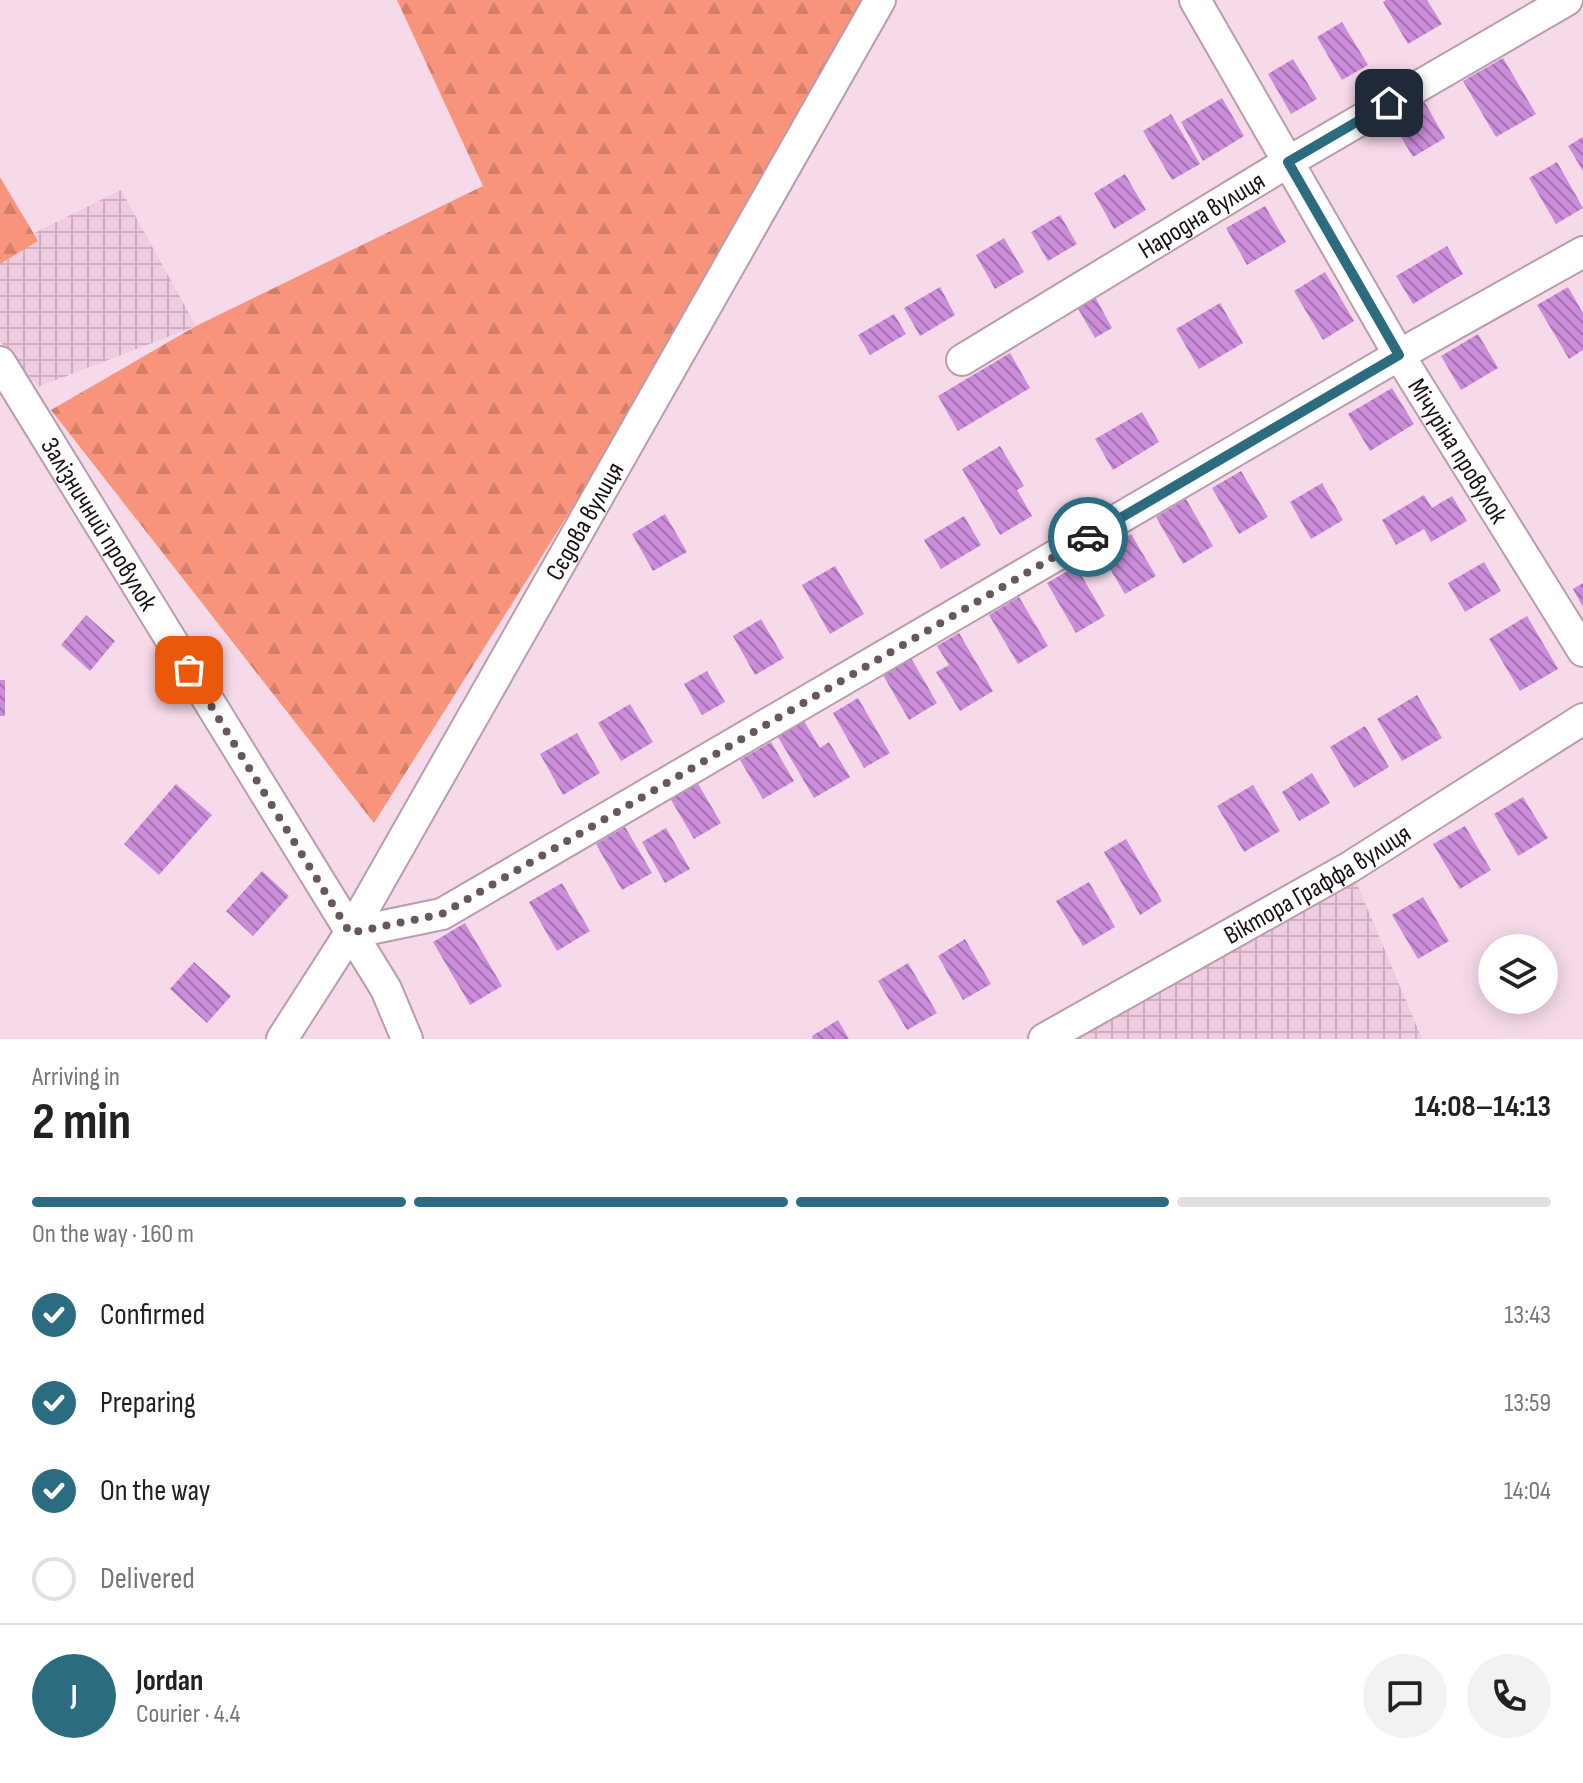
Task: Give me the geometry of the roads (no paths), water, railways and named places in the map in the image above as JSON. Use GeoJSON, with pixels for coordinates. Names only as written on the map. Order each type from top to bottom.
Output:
{"type":"FeatureCollection","features":[{"type":"Feature","properties":{"kind":"street","name":"Сєдова вулиця"},"geometry":{"type":"LineString","coordinates":[[282,1039],[350,933],[880,0]]}},
{"type":"Feature","properties":{"kind":"street","name":"Мічуріна провулок"},"geometry":{"type":"LineString","coordinates":[[1195,0],[1399,355],[1583,651]]}},
{"type":"Feature","properties":{"kind":"street","name":"Народна вулиця"},"geometry":{"type":"LineString","coordinates":[[962,360],[1288,162],[1567,0]]}},
{"type":"Feature","properties":{"kind":"street"},"geometry":{"type":"LineString","coordinates":[[350,933],[442,914],[1399,355],[1583,252]]}},
{"type":"Feature","properties":{"kind":"street","name":"Залізничний провулок"},"geometry":{"type":"LineString","coordinates":[[0,362],[386,989],[407,1039]]}},
{"type":"Feature","properties":{"kind":"street","name":"Віктора Граффа вулиця"},"geometry":{"type":"LineString","coordinates":[[1044,1039],[1350,867],[1583,719]]}}]}
